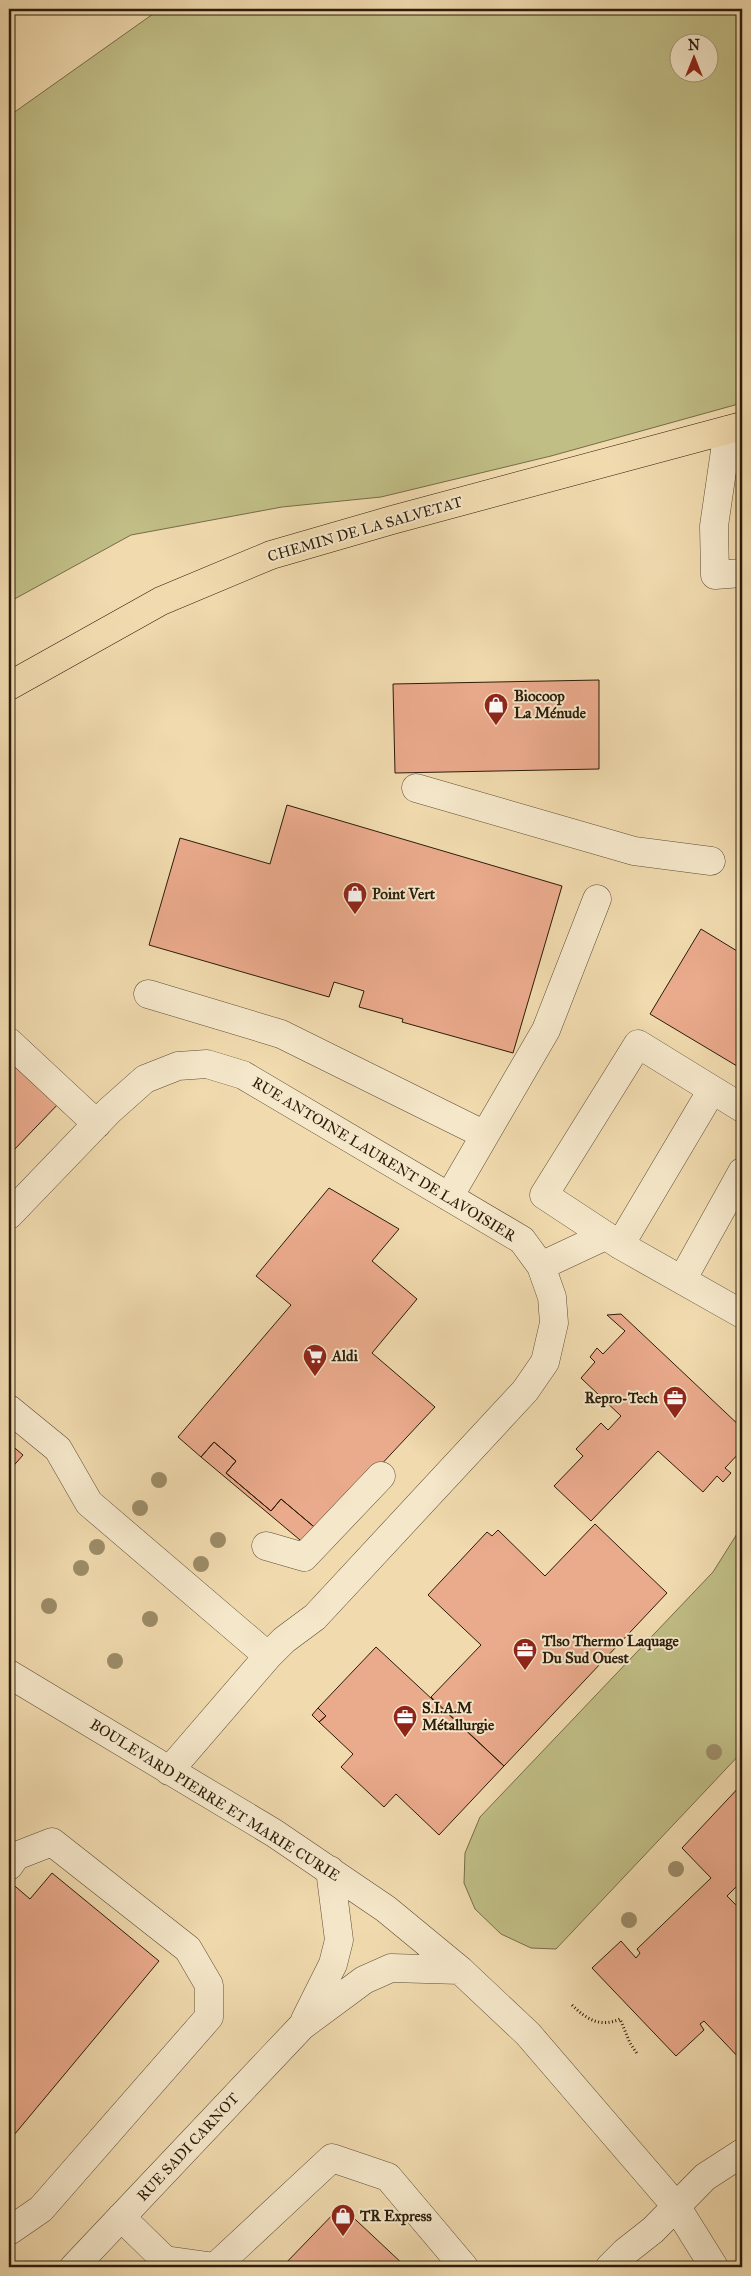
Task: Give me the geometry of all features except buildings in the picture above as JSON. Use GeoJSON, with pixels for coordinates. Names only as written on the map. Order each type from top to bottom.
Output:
{"type":"FeatureCollection","features":[{"type":"Feature","properties":{"kind":"main road","name":"CHEMIN DE LA SALVETAT"},"geometry":{"type":"LineString","coordinates":[[9,686],[161,601],[271,555],[392,520],[735,428]]}},
{"type":"Feature","properties":{"kind":"street"},"geometry":{"type":"LineString","coordinates":[[735,428],[714,526],[715,574],[742,573]]}},
{"type":"Feature","properties":{"kind":"street"},"geometry":{"type":"LineString","coordinates":[[416,788],[634,851],[711,861]]}},
{"type":"Feature","properties":{"kind":"street"},"geometry":{"type":"LineString","coordinates":[[449,1197],[546,1030],[597,900]]}},
{"type":"Feature","properties":{"kind":"street"},"geometry":{"type":"LineString","coordinates":[[148,994],[282,1034],[485,1135]]}},
{"type":"Feature","properties":{"kind":"street"},"geometry":{"type":"LineString","coordinates":[[9,1042],[97,1124]]}},
{"type":"Feature","properties":{"kind":"street"},"geometry":{"type":"LineString","coordinates":[[742,1108],[638,1044],[544,1195],[613,1240],[742,1314]]}},
{"type":"Feature","properties":{"kind":"street","name":"RUE ANTOINE LAURENT DE LAVOISIER"},"geometry":{"type":"LineString","coordinates":[[12,1206],[145,1079],[178,1066],[207,1064],[243,1075],[522,1240],[540,1266],[552,1297],[554,1323],[545,1362],[525,1391],[315,1617],[284,1640],[268,1656],[169,1771]]}},
{"type":"Feature","properties":{"kind":"street"},"geometry":{"type":"LineString","coordinates":[[540,1266],[613,1240],[712,1090]]}},
{"type":"Feature","properties":{"kind":"street"},"geometry":{"type":"LineString","coordinates":[[682,1280],[742,1172]]}},
{"type":"Feature","properties":{"kind":"street"},"geometry":{"type":"LineString","coordinates":[[9,1409],[58,1449],[89,1503],[268,1656]]}},
{"type":"Feature","properties":{"kind":"street"},"geometry":{"type":"LineString","coordinates":[[266,1546],[304,1556],[381,1476]]}},
{"type":"Feature","properties":{"kind":"street","name":"BOULEVARD PIERRE ET MARIE CURIE"},"geometry":{"type":"LineString","coordinates":[[9,1674],[274,1833],[386,1909],[460,1970],[528,2034],[676,2206],[714,2267]]}},
{"type":"Feature","properties":{"kind":"street"},"geometry":{"type":"LineString","coordinates":[[9,1866],[16,1856],[52,1842],[188,1949],[209,1985],[209,2017],[41,2209],[9,2231]]}},
{"type":"Feature","properties":{"kind":"street","name":"RUE SADI CARNOT"},"geometry":{"type":"LineString","coordinates":[[302,2026],[333,1964],[339,1940],[330,1870]]}},
{"type":"Feature","properties":{"kind":"street","name":"RUE SADI CARNOT"},"geometry":{"type":"LineString","coordinates":[[74,2267],[302,2026],[364,1980],[391,1968],[460,1970]]}},
{"type":"Feature","properties":{"kind":"street"},"geometry":{"type":"LineString","coordinates":[[610,2267],[625,2252],[653,2230],[705,2176],[742,2154]]}},
{"type":"Feature","properties":{"kind":"street"},"geometry":{"type":"LineString","coordinates":[[121,2217],[161,2264],[215,2267],[332,2158],[388,2176],[464,2267]]}},
{"type":"Feature","properties":{"kind":"path"},"geometry":{"type":"LineString","coordinates":[[572,2005],[586,2018],[596,2022],[613,2022],[620,2019],[630,2043],[638,2055]]}},
{"type":"Feature","properties":{"kind":"shaded area"},"geometry":{"type":"Polygon","coordinates":[[[160,9],[742,9],[742,403],[551,456],[381,497],[282,507],[131,535],[9,602],[9,116],[160,9]]]}},
{"type":"Feature","properties":{"kind":"shaded area"},"geometry":{"type":"Polygon","coordinates":[[[742,1526],[742,1752],[556,1949],[531,1948],[501,1934],[475,1909],[464,1883],[465,1853],[480,1817],[713,1572],[742,1526]]]}},
{"type":"Feature","properties":{"kind":"place","name":"Biocoop La Ménude"},"geometry":{"type":"Point","coordinates":[496,726]}},
{"type":"Feature","properties":{"kind":"place","name":"Point Vert"},"geometry":{"type":"Point","coordinates":[355,915]}},
{"type":"Feature","properties":{"kind":"place","name":"Aldi"},"geometry":{"type":"Point","coordinates":[315,1377]}},
{"type":"Feature","properties":{"kind":"place","name":"Repro-Tech"},"geometry":{"type":"Point","coordinates":[675,1419]}},
{"type":"Feature","properties":{"kind":"place","name":"Tlso Thermo Laquage Du Sud Ouest"},"geometry":{"type":"Point","coordinates":[525,1671]}},
{"type":"Feature","properties":{"kind":"place","name":"S.I.A.M Métallurgie"},"geometry":{"type":"Point","coordinates":[405,1738]}},
{"type":"Feature","properties":{"kind":"place","name":"TR Express"},"geometry":{"type":"Point","coordinates":[343,2237]}}]}
